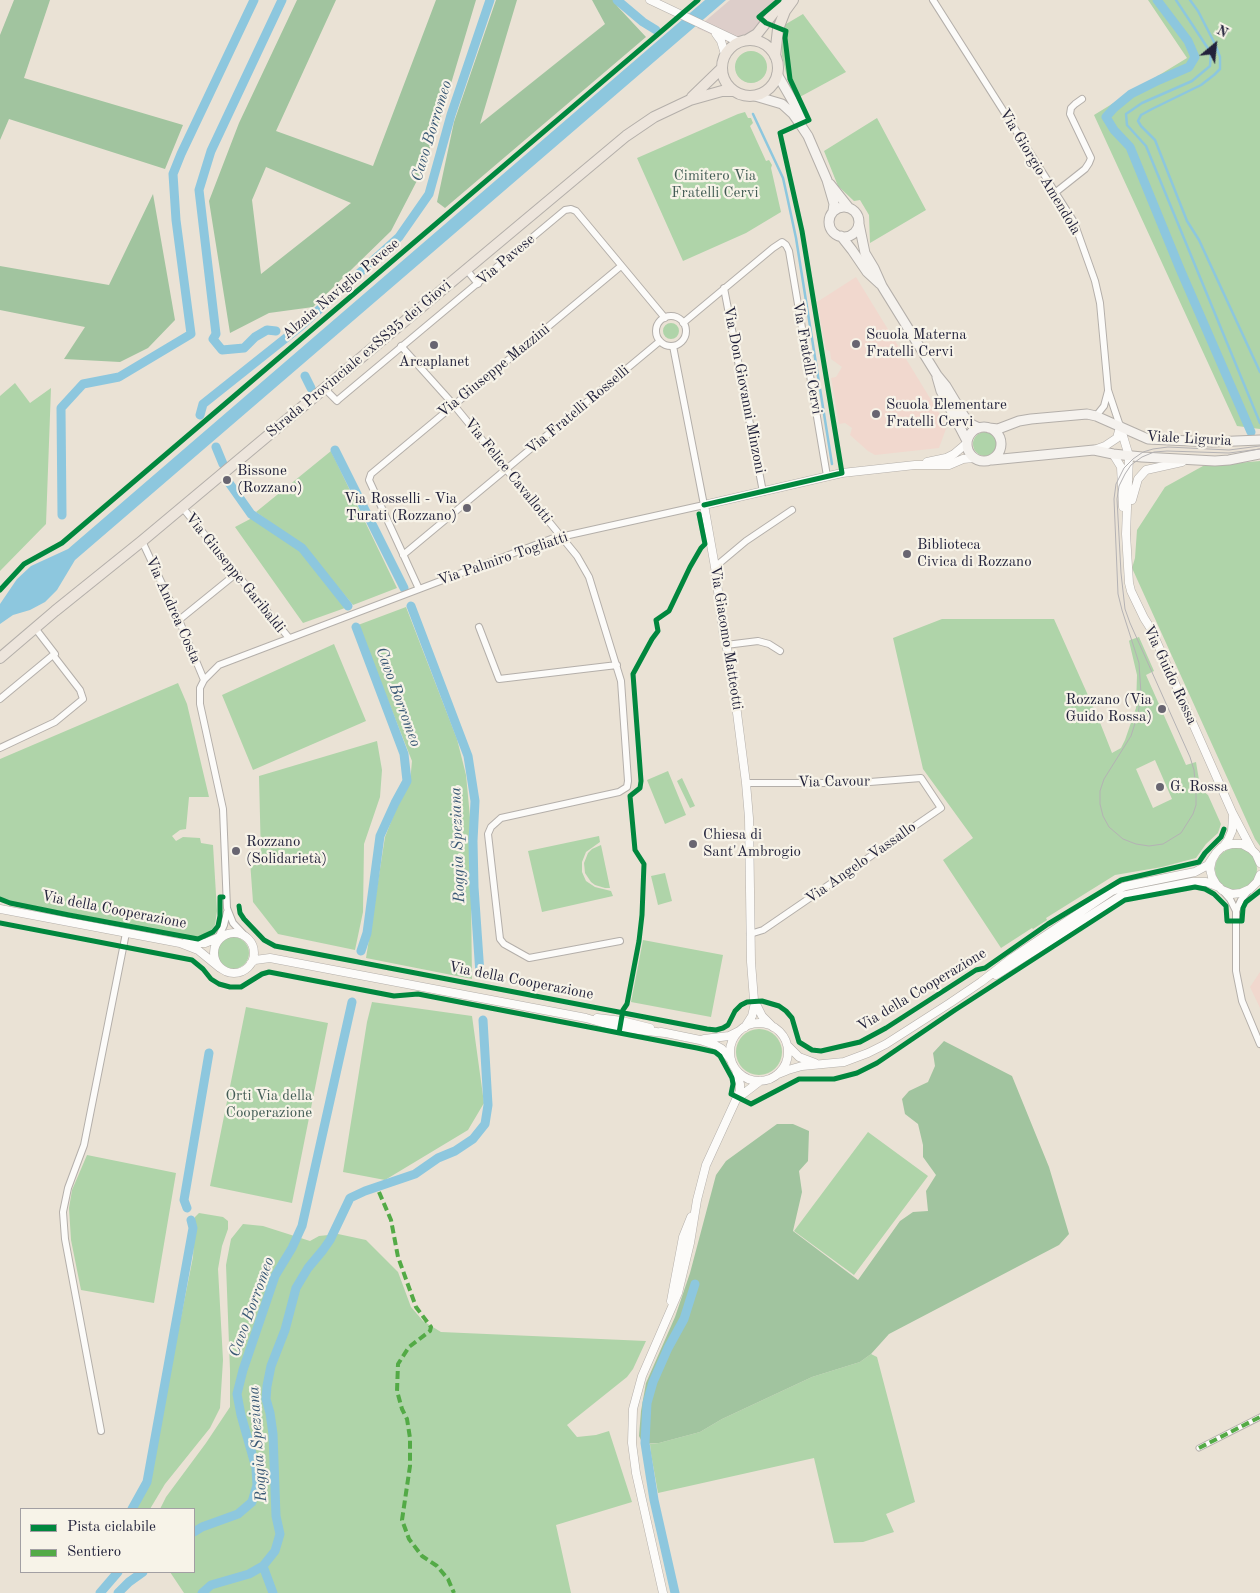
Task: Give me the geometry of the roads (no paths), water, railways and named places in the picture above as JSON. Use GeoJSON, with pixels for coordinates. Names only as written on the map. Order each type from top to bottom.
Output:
{"type":"FeatureCollection","features":[{"type":"Feature","properties":{"kind":"main road"},"geometry":{"type":"LineString","coordinates":[[788,0],[775,12],[757,34],[730,48],[725,54],[722,68],[726,82],[733,91],[782,104],[793,114],[808,136],[827,180],[834,204],[830,218],[830,227],[833,232],[841,236],[847,236],[852,234],[859,224]]}},
{"type":"Feature","properties":{"kind":"main road"},"geometry":{"type":"LineString","coordinates":[[755,96],[769,89],[776,80],[778,67],[775,56],[778,29],[785,11],[793,0]]}},
{"type":"Feature","properties":{"kind":"main road"},"geometry":{"type":"LineString","coordinates":[[743,41],[758,41],[766,45],[775,56]]}},
{"type":"Feature","properties":{"kind":"main road"},"geometry":{"type":"LineString","coordinates":[[690,100],[722,68]]}},
{"type":"Feature","properties":{"kind":"main road"},"geometry":{"type":"LineString","coordinates":[[777,74],[805,122],[808,136]]}},
{"type":"Feature","properties":{"kind":"main road","name":"Strada Provinciale exSS35 dei Giovi"},"geometry":{"type":"LineString","coordinates":[[0,658],[626,136],[654,117],[690,100],[722,91],[733,91]]}},
{"type":"Feature","properties":{"kind":"main road"},"geometry":{"type":"LineString","coordinates":[[827,180],[849,208],[856,213],[866,253],[882,286],[936,375],[946,386],[971,424],[979,428],[998,429],[1019,421],[1039,418],[1087,414],[1096,416]]}},
{"type":"Feature","properties":{"kind":"main road"},"geometry":{"type":"LineString","coordinates":[[833,211],[839,208],[849,208]]}},
{"type":"Feature","properties":{"kind":"main road"},"geometry":{"type":"LineString","coordinates":[[841,236],[867,272],[882,286]]}},
{"type":"Feature","properties":{"kind":"main road"},"geometry":{"type":"LineString","coordinates":[[936,375],[941,391],[967,442],[968,449],[974,458],[983,462],[992,460],[1000,452],[1001,440],[999,435],[990,428]]}},
{"type":"Feature","properties":{"kind":"main road","name":"Viale Liguria"},"geometry":{"type":"LineString","coordinates":[[1096,416],[1148,440],[1212,442],[1260,440]]}},
{"type":"Feature","properties":{"kind":"main road"},"geometry":{"type":"LineString","coordinates":[[967,442],[970,434],[979,428]]}},
{"type":"Feature","properties":{"kind":"main road","name":"Viale Liguria"},"geometry":{"type":"LineString","coordinates":[[992,460],[1094,450],[1129,456],[1225,461],[1260,454]]}},
{"type":"Feature","properties":{"kind":"street"},"geometry":{"type":"LineString","coordinates":[[650,0],[714,32],[743,41]]}},
{"type":"Feature","properties":{"kind":"street","name":"Via Giorgio Amendola"},"geometry":{"type":"LineString","coordinates":[[932,0],[1074,222],[1095,281],[1100,303],[1108,390],[1120,426]]}},
{"type":"Feature","properties":{"kind":"street"},"geometry":{"type":"LineString","coordinates":[[714,32],[721,41],[725,54]]}},
{"type":"Feature","properties":{"kind":"street"},"geometry":{"type":"LineString","coordinates":[[1056,192],[1085,169],[1089,163],[1090,158],[1070,114],[1071,108],[1082,99]]}},
{"type":"Feature","properties":{"kind":"street","name":"Via Pavese"},"geometry":{"type":"LineString","coordinates":[[324,388],[337,400],[565,210],[571,209],[576,211],[621,266]]}},
{"type":"Feature","properties":{"kind":"street","name":"Via Fratelli Cervi"},"geometry":{"type":"LineString","coordinates":[[724,288],[773,248],[782,242],[786,245],[789,251],[827,476]]}},
{"type":"Feature","properties":{"kind":"street"},"geometry":{"type":"LineString","coordinates":[[621,266],[665,318]]}},
{"type":"Feature","properties":{"kind":"street","name":"Via Giuseppe Mazzini"},"geometry":{"type":"LineString","coordinates":[[403,555],[369,476],[621,266]]}},
{"type":"Feature","properties":{"kind":"street"},"geometry":{"type":"LineString","coordinates":[[466,269],[478,284]]}},
{"type":"Feature","properties":{"kind":"street"},"geometry":{"type":"LineString","coordinates":[[683,322],[724,288]]}},
{"type":"Feature","properties":{"kind":"street","name":"Via Don Giovanni Minzoni"},"geometry":{"type":"LineString","coordinates":[[724,288],[763,492]]}},
{"type":"Feature","properties":{"kind":"street"},"geometry":{"type":"LineString","coordinates":[[676,317],[683,322],[686,327],[685,336],[679,344],[673,346],[660,341],[656,330],[665,318],[676,317]]}},
{"type":"Feature","properties":{"kind":"street","name":"Via Fratelli Rosselli"},"geometry":{"type":"LineString","coordinates":[[403,555],[660,341]]}},
{"type":"Feature","properties":{"kind":"street","name":"Via Felice Cavallotti"},"geometry":{"type":"LineString","coordinates":[[402,346],[454,404],[577,556],[589,577],[617,665],[622,691],[627,787],[619,792],[501,818],[491,827],[488,834],[499,935],[504,944],[524,956],[535,958],[620,941]]}},
{"type":"Feature","properties":{"kind":"street","name":"Via Giacomo Matteotti"},"geometry":{"type":"LineString","coordinates":[[673,346],[715,567],[722,625],[739,724],[750,818],[750,962],[755,1003]]}},
{"type":"Feature","properties":{"kind":"street","name":"Via Giorgio Amendola"},"geometry":{"type":"LineString","coordinates":[[1096,416],[1104,406],[1108,390]]}},
{"type":"Feature","properties":{"kind":"street"},"geometry":{"type":"LineString","coordinates":[[1094,450],[1105,446],[1117,438],[1120,426]]}},
{"type":"Feature","properties":{"kind":"street","name":"Via Guido Rossa"},"geometry":{"type":"LineString","coordinates":[[1120,426],[1129,456],[1126,534]]}},
{"type":"Feature","properties":{"kind":"street","name":"Via Palmiro Togliatti"},"geometry":{"type":"LineString","coordinates":[[916,465],[946,458],[954,454],[967,442]]}},
{"type":"Feature","properties":{"kind":"street","name":"Via Guido Rossa"},"geometry":{"type":"LineString","coordinates":[[1113,454],[1121,467],[1131,591],[1151,629],[1232,812],[1260,863]]}},
{"type":"Feature","properties":{"kind":"street","name":"Via Palmiro Togliatti"},"geometry":{"type":"LineString","coordinates":[[228,908],[223,809],[202,714],[200,688],[204,680],[219,665],[550,540],[842,473],[916,465],[949,465],[960,460],[974,458]]}},
{"type":"Feature","properties":{"kind":"street","name":"Via Guido Rossa"},"geometry":{"type":"LineString","coordinates":[[1126,534],[1134,492],[1140,475],[1154,467],[1192,460]]}},
{"type":"Feature","properties":{"kind":"street","name":"Via Giuseppe Garibaldi"},"geometry":{"type":"LineString","coordinates":[[182,507],[289,638]]}},
{"type":"Feature","properties":{"kind":"street"},"geometry":{"type":"LineString","coordinates":[[715,567],[746,541],[792,510]]}},
{"type":"Feature","properties":{"kind":"street","name":"Via Andrea Costa"},"geometry":{"type":"LineString","coordinates":[[142,541],[179,620],[204,680]]}},
{"type":"Feature","properties":{"kind":"street"},"geometry":{"type":"LineString","coordinates":[[403,555],[419,589]]}},
{"type":"Feature","properties":{"kind":"street"},"geometry":{"type":"LineString","coordinates":[[179,620],[237,573]]}},
{"type":"Feature","properties":{"kind":"street"},"geometry":{"type":"LineString","coordinates":[[479,627],[499,680],[617,665]]}},
{"type":"Feature","properties":{"kind":"street"},"geometry":{"type":"LineString","coordinates":[[0,748],[56,722],[83,698],[80,690],[35,628]]}},
{"type":"Feature","properties":{"kind":"street"},"geometry":{"type":"LineString","coordinates":[[726,645],[758,641],[780,651]]}},
{"type":"Feature","properties":{"kind":"street"},"geometry":{"type":"LineString","coordinates":[[0,699],[53,655]]}},
{"type":"Feature","properties":{"kind":"street","name":"Via Cavour"},"geometry":{"type":"LineString","coordinates":[[746,782],[857,783],[921,778]]}},
{"type":"Feature","properties":{"kind":"street","name":"Via Angelo Vassallo"},"geometry":{"type":"LineString","coordinates":[[750,934],[763,930],[941,808],[921,778]]}},
{"type":"Feature","properties":{"kind":"street","name":"Via Guido Rossa"},"geometry":{"type":"LineString","coordinates":[[1221,848],[1228,840],[1232,831],[1234,819],[1232,812]]}},
{"type":"Feature","properties":{"kind":"street"},"geometry":{"type":"LineString","coordinates":[[1221,848],[1230,844],[1237,844],[1245,846],[1256,853]]}},
{"type":"Feature","properties":{"kind":"street","name":"Via della Cooperazione"},"geometry":{"type":"LineString","coordinates":[[981,982],[1012,958],[1112,892],[1126,886],[1195,872],[1208,864],[1221,848]]}},
{"type":"Feature","properties":{"kind":"street"},"geometry":{"type":"LineString","coordinates":[[1214,856],[1210,870],[1212,878],[1230,899],[1236,911]]}},
{"type":"Feature","properties":{"kind":"street"},"geometry":{"type":"LineString","coordinates":[[1252,888],[1260,875]]}},
{"type":"Feature","properties":{"kind":"street"},"geometry":{"type":"LineString","coordinates":[[1260,881],[1243,896],[1236,911],[1236,971],[1242,1001],[1260,1044]]}},
{"type":"Feature","properties":{"kind":"street","name":"Via della Cooperazione"},"geometry":{"type":"LineString","coordinates":[[778,1074],[788,1070],[820,1064],[844,1062],[886,1044],[981,982],[1019,961],[1121,896],[1192,882],[1206,882],[1236,894],[1252,888]]}},
{"type":"Feature","properties":{"kind":"street"},"geometry":{"type":"LineString","coordinates":[[228,908],[233,923],[249,941],[254,953],[251,963],[245,970],[235,973],[227,972],[220,968],[214,956],[228,908]]}},
{"type":"Feature","properties":{"kind":"street","name":"Via della Cooperazione"},"geometry":{"type":"LineString","coordinates":[[2,910],[180,943],[205,943],[219,940]]}},
{"type":"Feature","properties":{"kind":"street"},"geometry":{"type":"LineString","coordinates":[[102,1431],[65,1239],[63,1212],[68,1188],[85,1141],[126,933]]}},
{"type":"Feature","properties":{"kind":"street"},"geometry":{"type":"LineString","coordinates":[[219,940],[237,933],[249,941]]}},
{"type":"Feature","properties":{"kind":"street","name":"Via della Cooperazione"},"geometry":{"type":"LineString","coordinates":[[249,941],[270,958]]}},
{"type":"Feature","properties":{"kind":"street","name":"Via della Cooperazione"},"geometry":{"type":"LineString","coordinates":[[180,943],[198,950],[220,968]]}},
{"type":"Feature","properties":{"kind":"street","name":"Via della Cooperazione"},"geometry":{"type":"LineString","coordinates":[[251,963],[255,960],[270,958],[586,1018],[622,1021],[700,1040],[721,1048],[732,1062]]}},
{"type":"Feature","properties":{"kind":"street"},"geometry":{"type":"LineString","coordinates":[[738,1098],[760,1081],[778,1074],[788,1057],[786,1043],[782,1035],[762,1016],[755,1003]]}},
{"type":"Feature","properties":{"kind":"street"},"geometry":{"type":"LineString","coordinates":[[663,1593],[636,1472],[632,1443],[633,1409],[642,1376],[666,1322],[683,1237],[697,1200],[706,1165],[738,1098],[740,1086],[730,1053],[735,1036],[750,1019],[755,1003]]}},
{"type":"Feature","properties":{"kind":"street"},"geometry":{"type":"LineString","coordinates":[[742,1029],[756,1024],[765,1024],[773,1027]]}},
{"type":"Feature","properties":{"kind":"street","name":"Via della Cooperazione"},"geometry":{"type":"LineString","coordinates":[[700,1040],[729,1036],[742,1029]]}},
{"type":"Feature","properties":{"kind":"street","name":"Via della Cooperazione"},"geometry":{"type":"LineString","coordinates":[[786,1043],[798,1057],[820,1064]]}},
{"type":"Feature","properties":{"kind":"street"},"geometry":{"type":"LineString","coordinates":[[736,1070],[749,1079],[760,1081]]}},
{"type":"Feature","properties":{"kind":"street"},"geometry":{"type":"LineString","coordinates":[[1199,1448],[1260,1417]]}},
{"type":"Feature","properties":{"kind":"water"},"geometry":{"type":"Polygon","coordinates":[[[705,0],[726,0],[75,560],[57,590],[45,602],[30,610],[13,615],[0,624],[0,604],[17,579],[31,566],[68,549],[705,0]]]}},
{"type":"Feature","properties":{"kind":"waterway"},"geometry":{"type":"LineString","coordinates":[[62,515],[61,408],[83,384],[119,377],[191,334],[176,220],[173,174],[254,0]]}},
{"type":"Feature","properties":{"kind":"waterway"},"geometry":{"type":"LineString","coordinates":[[276,331],[267,330],[255,337],[244,348],[222,350],[213,339],[216,334],[199,190],[211,151],[282,0]]}},
{"type":"Feature","properties":{"kind":"waterway","name":"Cavo Borromeo"},"geometry":{"type":"LineString","coordinates":[[200,415],[203,404],[301,326],[399,237],[429,194],[451,115],[490,0]]}},
{"type":"Feature","properties":{"kind":"waterway"},"geometry":{"type":"LineString","coordinates":[[617,0],[643,22],[656,30]]}},
{"type":"Feature","properties":{"kind":"waterway"},"geometry":{"type":"LineString","coordinates":[[1157,0],[1188,41],[1195,57],[1189,67],[1131,94],[1106,117],[1114,130],[1130,147],[1180,269],[1251,432]]}},
{"type":"Feature","properties":{"kind":"waterway"},"geometry":{"type":"LineString","coordinates":[[1176,0],[1211,53],[1210,66],[1192,81],[1142,103],[1126,114],[1127,125],[1146,146],[1260,423]]}},
{"type":"Feature","properties":{"kind":"waterway"},"geometry":{"type":"LineString","coordinates":[[1190,0],[1198,11],[1215,44],[1220,57],[1220,69],[1201,85],[1141,115],[1138,121],[1155,140],[1187,221],[1199,240],[1260,372]]}},
{"type":"Feature","properties":{"kind":"waterway"},"geometry":{"type":"LineString","coordinates":[[753,114],[783,178],[796,238],[832,464]]}},
{"type":"Feature","properties":{"kind":"waterway","name":"Roggia Speziana"},"geometry":{"type":"LineString","coordinates":[[305,376],[311,388]]}},
{"type":"Feature","properties":{"kind":"waterway","name":"Cavo Borromeo"},"geometry":{"type":"LineString","coordinates":[[216,447],[223,464]]}},
{"type":"Feature","properties":{"kind":"waterway","name":"Roggia Speziana"},"geometry":{"type":"LineString","coordinates":[[335,450],[404,588]]}},
{"type":"Feature","properties":{"kind":"waterway","name":"Cavo Borromeo"},"geometry":{"type":"LineString","coordinates":[[227,480],[251,514],[302,548],[348,606]]}},
{"type":"Feature","properties":{"kind":"waterway","name":"Roggia Speziana"},"geometry":{"type":"LineString","coordinates":[[411,606],[468,756],[475,801],[473,841],[474,887],[480,974]]}},
{"type":"Feature","properties":{"kind":"waterway","name":"Cavo Borromeo"},"geometry":{"type":"LineString","coordinates":[[356,627],[404,754],[407,781],[380,836],[367,933],[361,951]]}},
{"type":"Feature","properties":{"kind":"waterway","name":"Cavo Borromeo"},"geometry":{"type":"LineString","coordinates":[[195,1531],[238,1514],[252,1502],[257,1485],[256,1468],[237,1394],[243,1370],[275,1276],[292,1248],[302,1226],[352,1002]]}},
{"type":"Feature","properties":{"kind":"waterway","name":"Roggia Speziana"},"geometry":{"type":"LineString","coordinates":[[202,1593],[211,1585],[249,1574],[263,1566],[275,1551],[280,1534],[276,1516],[273,1434],[266,1399],[267,1386],[271,1366],[285,1330],[296,1288],[308,1268],[330,1240],[350,1198],[415,1174],[438,1158],[455,1151],[473,1139],[485,1124],[488,1105],[483,1020]]}},
{"type":"Feature","properties":{"kind":"waterway"},"geometry":{"type":"LineString","coordinates":[[187,1208],[184,1200],[209,1053]]}},
{"type":"Feature","properties":{"kind":"waterway"},"geometry":{"type":"LineString","coordinates":[[133,1508],[147,1482],[193,1228],[191,1220]]}},
{"type":"Feature","properties":{"kind":"waterway"},"geometry":{"type":"LineString","coordinates":[[675,1593],[654,1500],[645,1443],[647,1403],[653,1382],[668,1348],[684,1319],[695,1284]]}},
{"type":"Feature","properties":{"kind":"waterway"},"geometry":{"type":"LineString","coordinates":[[263,1566],[273,1593]]}},
{"type":"Feature","properties":{"kind":"waterway"},"geometry":{"type":"LineString","coordinates":[[100,1593],[117,1573]]}},
{"type":"Feature","properties":{"kind":"waterway","name":"Cavo Borromeo"},"geometry":{"type":"LineString","coordinates":[[118,1593],[142,1573]]}},
{"type":"Feature","properties":{"kind":"tram line"},"geometry":{"type":"LineString","coordinates":[[1260,446],[1229,450],[1168,447],[1153,449],[1143,452],[1133,459],[1124,468],[1116,484],[1114,499],[1118,594],[1139,663],[1141,694],[1138,714],[1131,736],[1104,779],[1100,791],[1100,804],[1103,816],[1109,827],[1123,839],[1136,844],[1149,846],[1163,844],[1181,833],[1193,814],[1196,805],[1196,792],[1194,770],[1190,757],[1125,609],[1117,499],[1119,486],[1131,465],[1142,457],[1154,452],[1229,453],[1260,449]]}},
{"type":"Feature","properties":{"kind":"place","name":"Scuola Materna Fratelli Cervi"},"geometry":{"type":"Point","coordinates":[856,344]}},
{"type":"Feature","properties":{"kind":"place","name":"Arcaplanet"},"geometry":{"type":"Point","coordinates":[434,345]}},
{"type":"Feature","properties":{"kind":"place","name":"Scuola Elementare Fratelli Cervi"},"geometry":{"type":"Point","coordinates":[876,414]}},
{"type":"Feature","properties":{"kind":"place","name":"Bissone (Rozzano)"},"geometry":{"type":"Point","coordinates":[227,480]}},
{"type":"Feature","properties":{"kind":"place","name":"Via Rosselli - Via Turati (Rozzano)"},"geometry":{"type":"Point","coordinates":[467,508]}},
{"type":"Feature","properties":{"kind":"place","name":"Biblioteca Civica di Rozzano"},"geometry":{"type":"Point","coordinates":[907,554]}},
{"type":"Feature","properties":{"kind":"place","name":"Rozzano (Via Guido Rossa)"},"geometry":{"type":"Point","coordinates":[1162,709]}},
{"type":"Feature","properties":{"kind":"place","name":"G. Rossa"},"geometry":{"type":"Point","coordinates":[1160,787]}},
{"type":"Feature","properties":{"kind":"place","name":"Chiesa di Sant'Ambrogio"},"geometry":{"type":"Point","coordinates":[693,844]}},
{"type":"Feature","properties":{"kind":"place","name":"Rozzano (Solidarietà)"},"geometry":{"type":"Point","coordinates":[236,851]}},
{"type":"Feature","properties":{"kind":"park label","name":"Cimitero Via Fratelli Cervi"},"geometry":{"type":"Point","coordinates":[715,184]}},
{"type":"Feature","properties":{"kind":"park label","name":"Orti Via della Cooperazione"},"geometry":{"type":"Point","coordinates":[269,1104]}}]}
